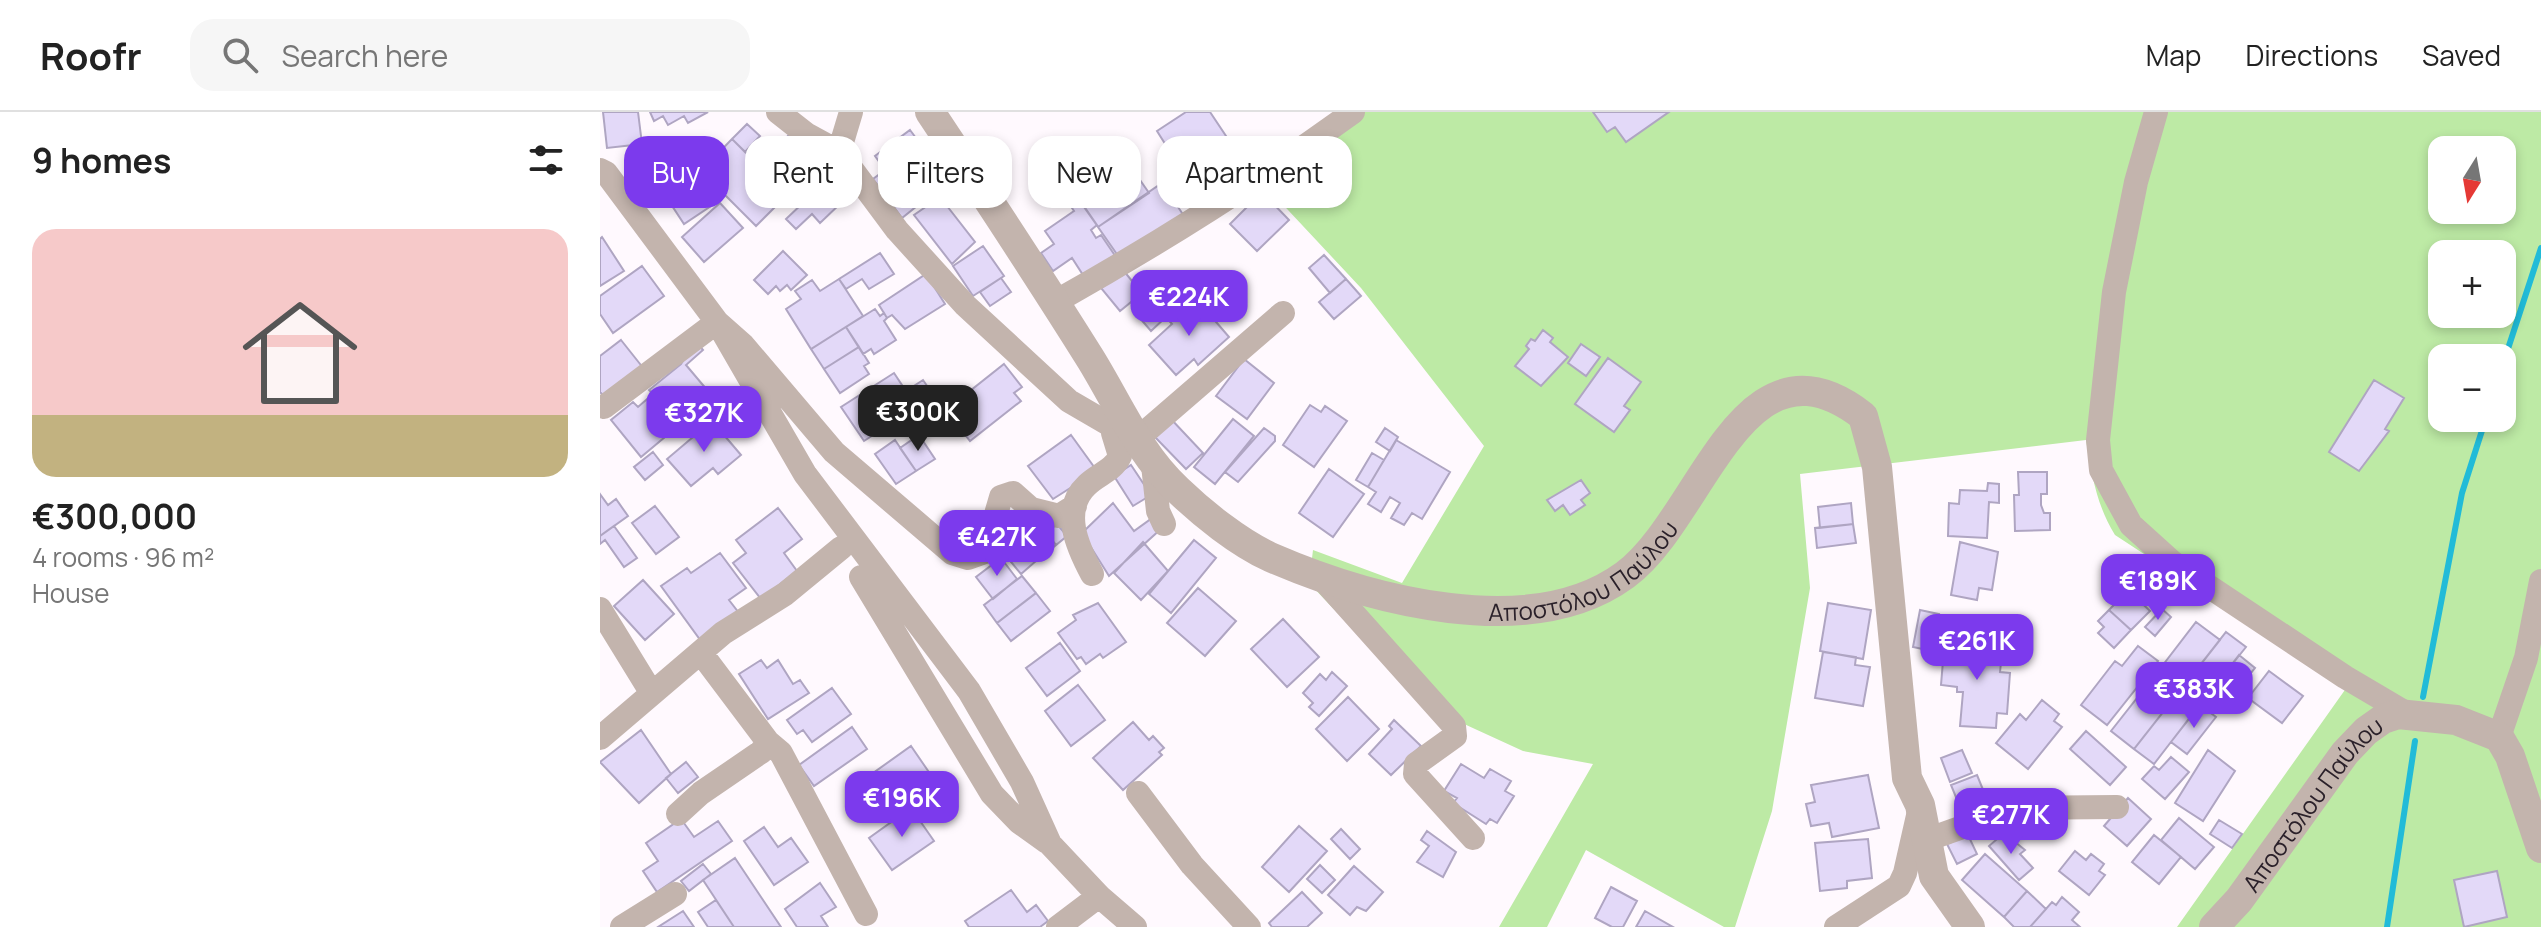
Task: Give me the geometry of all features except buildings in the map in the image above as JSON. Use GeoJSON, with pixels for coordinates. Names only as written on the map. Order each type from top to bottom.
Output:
{"type":"FeatureCollection","features":[{"type":"Feature","properties":{"kind":"street"},"geometry":{"type":"LineString","coordinates":[[778,112],[810,136]]}},
{"type":"Feature","properties":{"kind":"street"},"geometry":{"type":"LineString","coordinates":[[844,136],[851,112]]}},
{"type":"Feature","properties":{"kind":"street","name":"Αποστόλου Παύλου"},"geometry":{"type":"LineString","coordinates":[[930,112],[1055,302],[1122,423],[1153,465],[1229,531],[1269,556],[1318,573],[1427,603],[1497,612],[1531,609],[1591,596],[1627,574],[1647,555],[1678,518],[1727,437],[1751,412],[1781,391],[1799,389],[1833,397],[1863,416],[1877,467],[1907,778],[1920,805],[1934,876],[1970,927]]}},
{"type":"Feature","properties":{"kind":"street"},"geometry":{"type":"LineString","coordinates":[[1055,302],[1150,248],[1289,158],[1353,112]]}},
{"type":"Feature","properties":{"kind":"street"},"geometry":{"type":"LineString","coordinates":[[2156,112],[2136,182],[2114,292],[2098,440],[2101,470],[2131,525],[2172,562],[2345,677],[2406,713]]}},
{"type":"Feature","properties":{"kind":"street"},"geometry":{"type":"LineString","coordinates":[[600,170],[606,173],[717,322],[805,474],[969,691],[1022,782],[1050,844]]}},
{"type":"Feature","properties":{"kind":"street"},"geometry":{"type":"LineString","coordinates":[[862,183],[897,230],[965,305],[1069,401],[1122,423]]}},
{"type":"Feature","properties":{"kind":"street"},"geometry":{"type":"LineString","coordinates":[[1122,423],[1283,313]]}},
{"type":"Feature","properties":{"kind":"street"},"geometry":{"type":"LineString","coordinates":[[717,322],[743,345],[834,452],[952,553],[968,558],[985,552],[1001,497],[1013,493],[1031,509],[1059,516],[1075,506]]}},
{"type":"Feature","properties":{"kind":"street"},"geometry":{"type":"LineString","coordinates":[[604,407],[717,322]]}},
{"type":"Feature","properties":{"kind":"street"},"geometry":{"type":"LineString","coordinates":[[1092,574],[1075,533],[1075,506],[1085,486],[1117,462],[1122,423]]}},
{"type":"Feature","properties":{"kind":"street"},"geometry":{"type":"LineString","coordinates":[[1153,465],[1158,511],[1164,524]]}},
{"type":"Feature","properties":{"kind":"street"},"geometry":{"type":"LineString","coordinates":[[831,510],[841,548],[880,603],[992,794],[1019,822],[1050,844],[1099,896],[1135,927]]}},
{"type":"Feature","properties":{"kind":"street"},"geometry":{"type":"LineString","coordinates":[[600,738],[651,692],[841,548]]}},
{"type":"Feature","properties":{"kind":"street"},"geometry":{"type":"LineString","coordinates":[[1318,573],[1454,726],[1455,736],[1416,764],[1415,774],[1473,838]]}},
{"type":"Feature","properties":{"kind":"street"},"geometry":{"type":"LineString","coordinates":[[2541,581],[2526,658],[2499,737],[2510,756],[2541,848]]}},
{"type":"Feature","properties":{"kind":"street"},"geometry":{"type":"LineString","coordinates":[[600,609],[651,692]]}},
{"type":"Feature","properties":{"kind":"street"},"geometry":{"type":"LineString","coordinates":[[701,653],[737,705],[781,753],[866,914]]}},
{"type":"Feature","properties":{"kind":"street","name":"Αποστόλου Παύλου"},"geometry":{"type":"LineString","coordinates":[[2214,927],[2239,900],[2345,753],[2383,719],[2406,713],[2464,722],[2499,737]]}},
{"type":"Feature","properties":{"kind":"street"},"geometry":{"type":"LineString","coordinates":[[678,814],[701,793],[761,752],[768,742]]}},
{"type":"Feature","properties":{"kind":"street"},"geometry":{"type":"LineString","coordinates":[[1138,793],[1192,865],[1249,927]]}},
{"type":"Feature","properties":{"kind":"street"},"geometry":{"type":"LineString","coordinates":[[1836,927],[1899,886],[1905,873],[1920,805]]}},
{"type":"Feature","properties":{"kind":"street"},"geometry":{"type":"LineString","coordinates":[[1929,839],[2016,808],[2117,807]]}},
{"type":"Feature","properties":{"kind":"street"},"geometry":{"type":"LineString","coordinates":[[622,927],[675,894]]}},
{"type":"Feature","properties":{"kind":"street"},"geometry":{"type":"LineString","coordinates":[[1058,927],[1099,896]]}},
{"type":"Feature","properties":{"kind":"green space"},"geometry":{"type":"Polygon","coordinates":[[[1343,112],[2541,112],[2541,927],[2177,927],[2347,687],[2115,535],[2099,501],[2086,440],[1800,474],[1810,588],[1772,811],[1735,927],[1724,927],[1586,850],[1547,927],[1499,927],[1593,764],[1523,751],[1427,707],[1309,583],[1313,550],[1402,583],[1484,446],[1361,288],[1286,208],[1352,208],[1352,136],[1312,136],[1343,112]]]}},
{"type":"Feature","properties":{"kind":"waterway"},"geometry":{"type":"LineString","coordinates":[[2510,344],[2541,248]]}},
{"type":"Feature","properties":{"kind":"waterway"},"geometry":{"type":"LineString","coordinates":[[2423,697],[2462,493],[2482,432]]}},
{"type":"Feature","properties":{"kind":"waterway"},"geometry":{"type":"LineString","coordinates":[[2387,927],[2415,741]]}}]}
